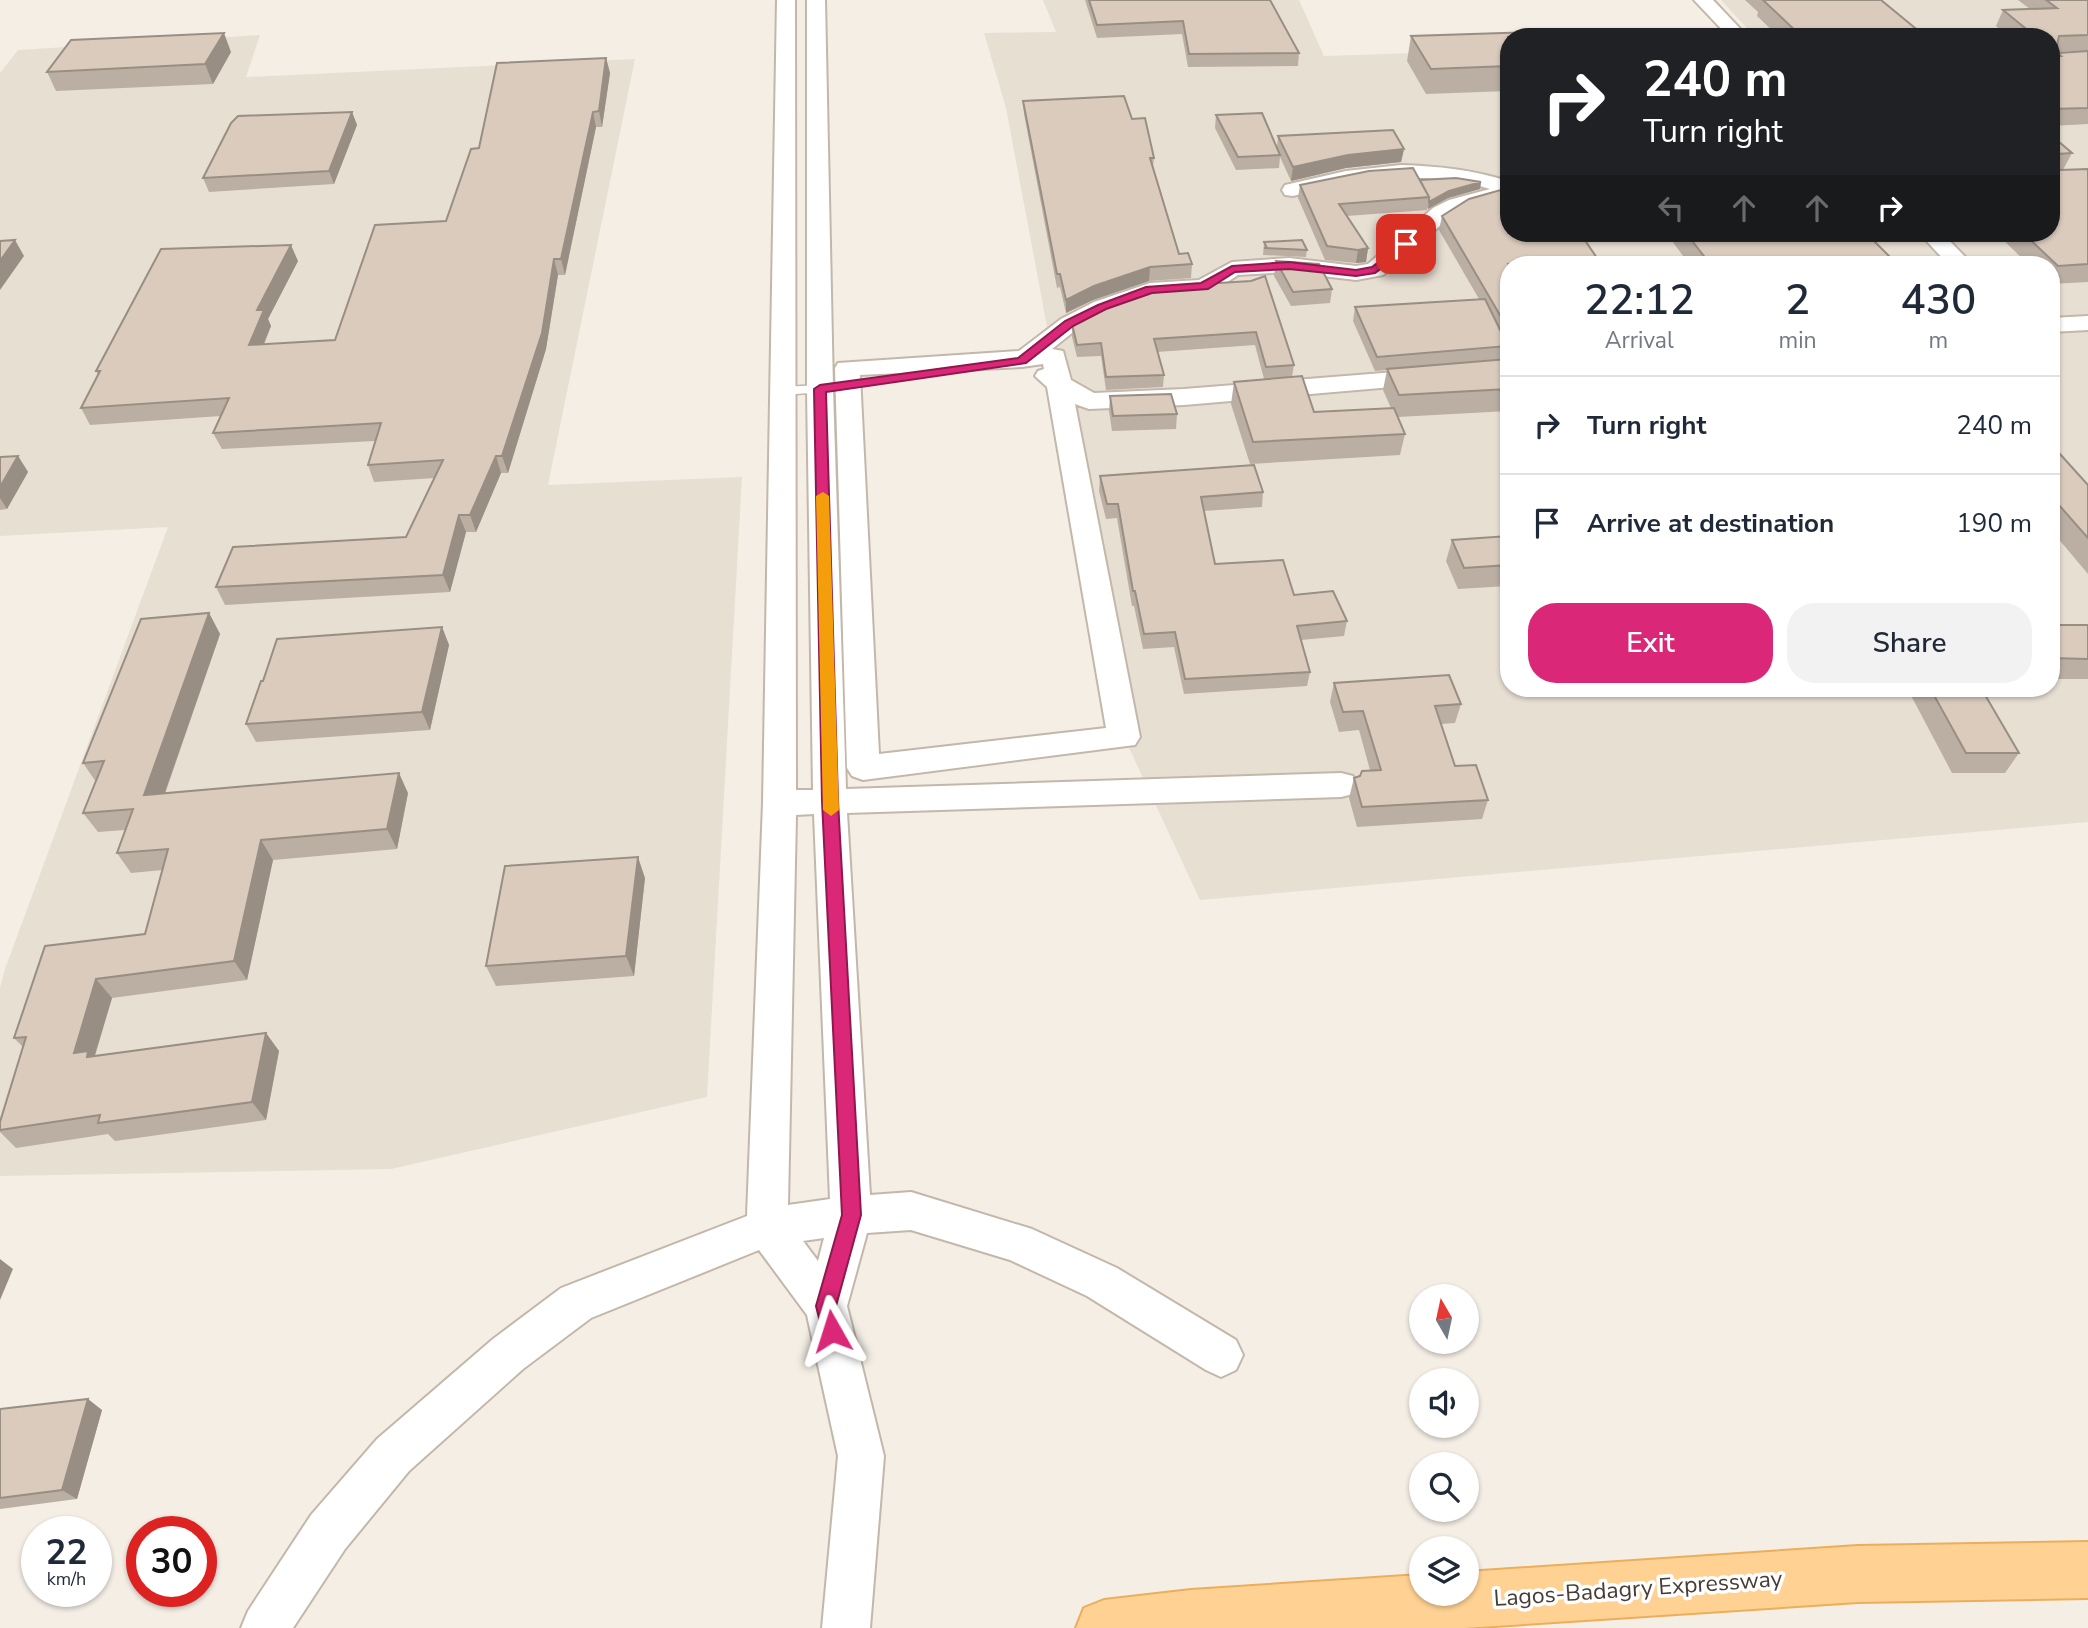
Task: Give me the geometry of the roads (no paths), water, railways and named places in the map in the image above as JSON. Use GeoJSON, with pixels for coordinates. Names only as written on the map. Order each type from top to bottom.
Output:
{"type":"FeatureCollection","features":[{"type":"Feature","properties":{"kind":"main road","name":"Lagos-Badagry Expressway"},"geometry":{"type":"LineString","coordinates":[[1104,1628],[1191,1618],[1858,1574],[2088,1570]]}},
{"type":"Feature","properties":{"kind":"street"},"geometry":{"type":"LineString","coordinates":[[786,0],[780,803],[776,991],[766,1227],[826,1306],[861,1456],[846,1628]]}},
{"type":"Feature","properties":{"kind":"street"},"geometry":{"type":"LineString","coordinates":[[816,0],[820,389],[830,801],[851,1215],[826,1306]]}},
{"type":"Feature","properties":{"kind":"street"},"geometry":{"type":"LineString","coordinates":[[1703,0],[1730,28]]}},
{"type":"Feature","properties":{"kind":"street"},"geometry":{"type":"LineString","coordinates":[[1293,190],[1337,177],[1372,173],[1436,173],[1486,179],[1500,185]]}},
{"type":"Feature","properties":{"kind":"street"},"geometry":{"type":"LineString","coordinates":[[820,389],[1022,361],[1069,324],[1102,307],[1150,290],[1204,287],[1232,269],[1289,265],[1356,273],[1375,270],[1441,213],[1500,192]]}},
{"type":"Feature","properties":{"kind":"street"},"geometry":{"type":"LineString","coordinates":[[1939,242],[1953,256]]}},
{"type":"Feature","properties":{"kind":"street"},"geometry":{"type":"LineString","coordinates":[[2060,325],[2088,323]]}},
{"type":"Feature","properties":{"kind":"street"},"geometry":{"type":"LineString","coordinates":[[1054,356],[1124,737],[863,768],[847,368],[1054,356]]}},
{"type":"Feature","properties":{"kind":"street"},"geometry":{"type":"LineString","coordinates":[[1022,361],[1089,401],[1184,397],[1500,371]]}},
{"type":"Feature","properties":{"kind":"street"},"geometry":{"type":"LineString","coordinates":[[780,803],[1341,785]]}},
{"type":"Feature","properties":{"kind":"street"},"geometry":{"type":"LineString","coordinates":[[265,1628],[328,1532],[393,1455],[508,1354],[576,1303],[766,1227],[851,1215],[911,1211],[1017,1244],[1102,1282],[1221,1355]]}},
{"type":"Feature","properties":{"kind":"lane"},"geometry":{"type":"LineString","coordinates":[[782,391],[820,389]]}}]}
